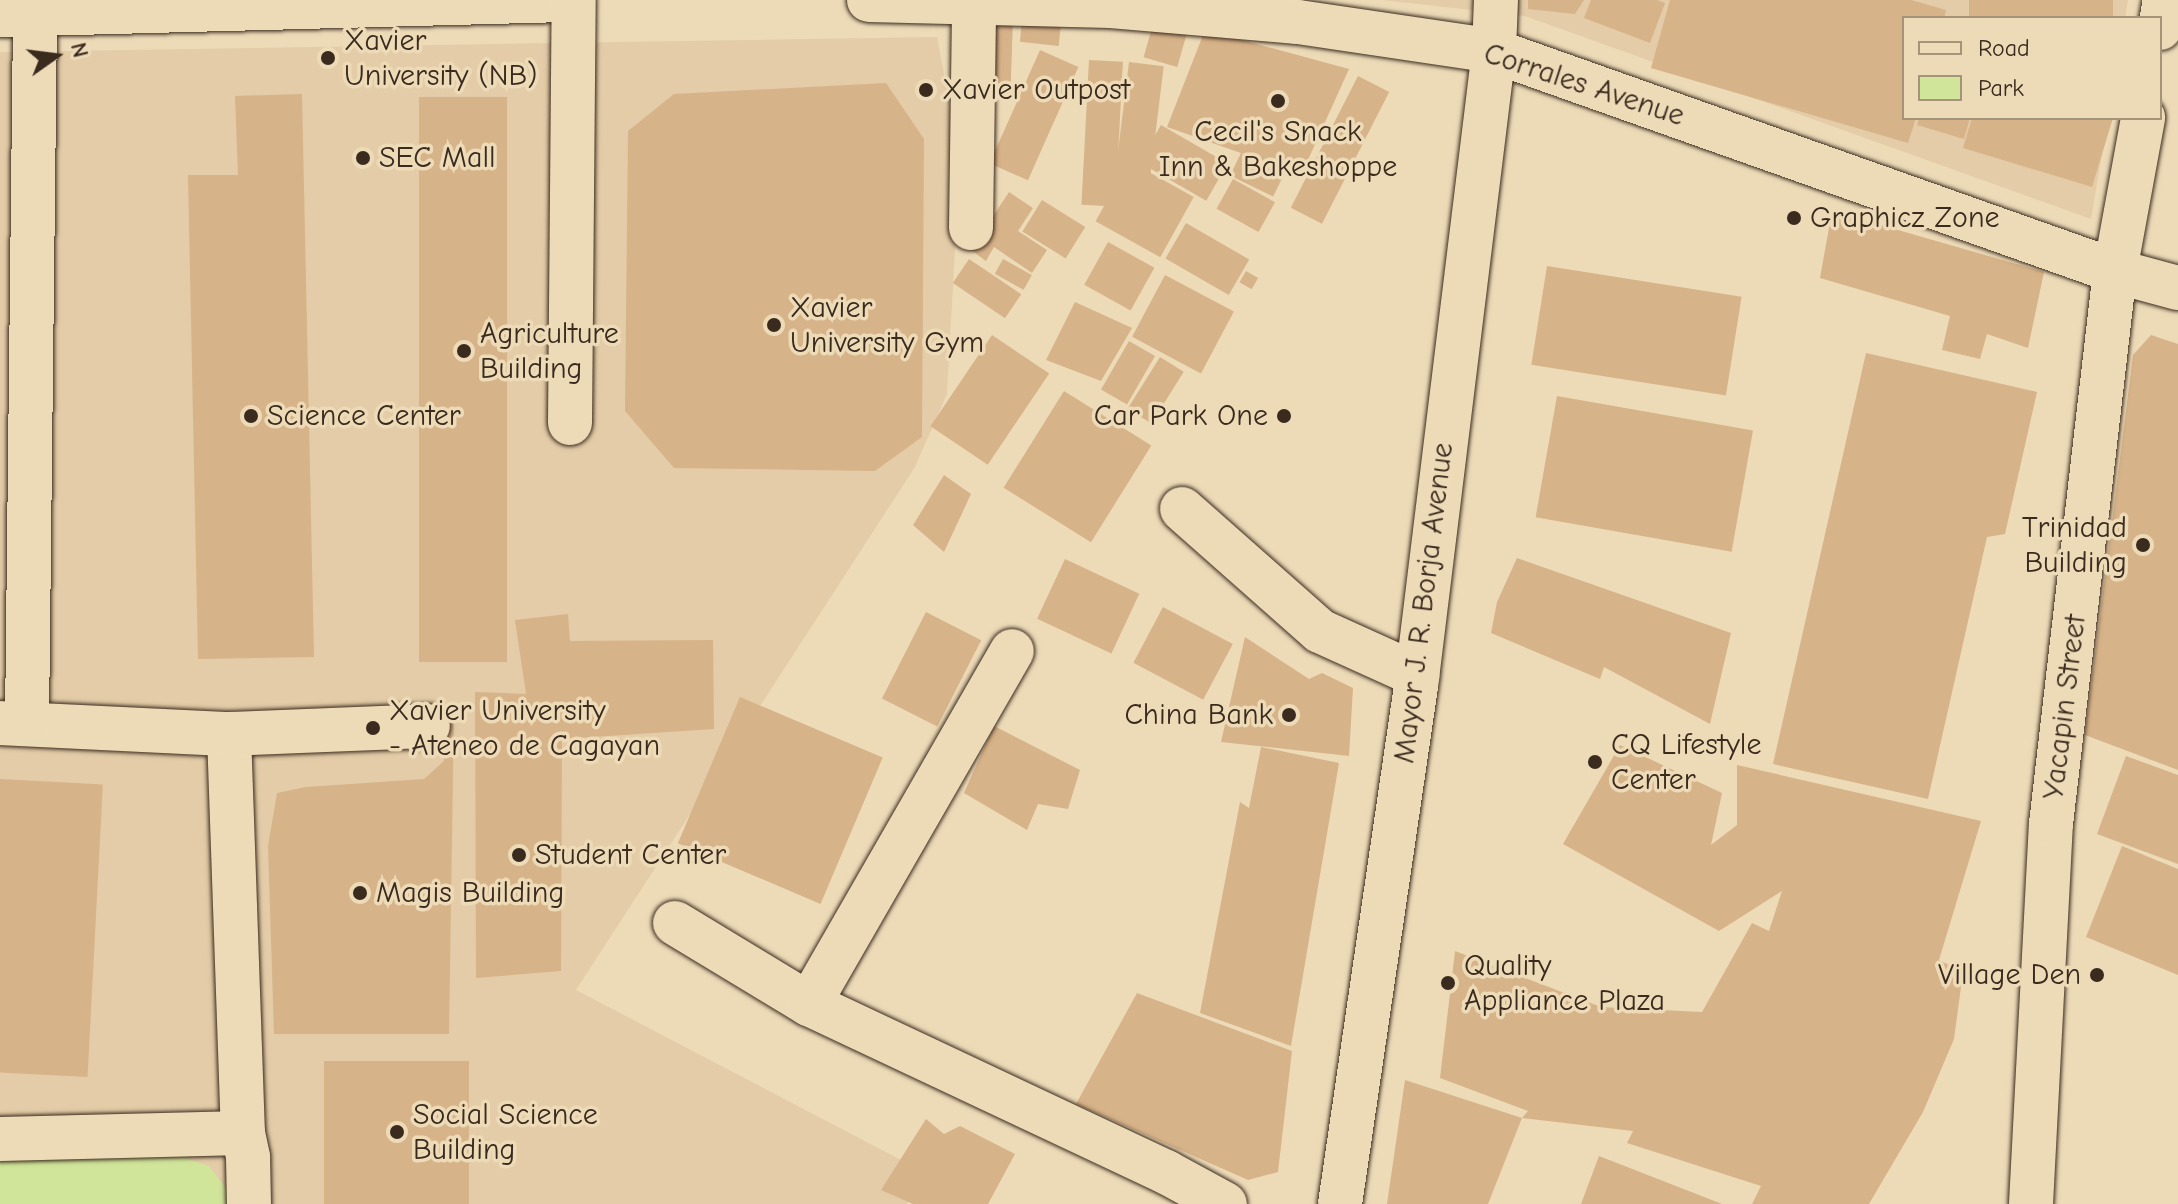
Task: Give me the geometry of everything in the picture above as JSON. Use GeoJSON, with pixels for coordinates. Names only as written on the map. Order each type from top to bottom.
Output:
{"type":"FeatureCollection","features":[{"type":"Feature","properties":{"kind":"street"},"geometry":{"type":"LineString","coordinates":[[428,726],[229,734],[13,723],[18,14],[274,4],[565,0]]}},
{"type":"Feature","properties":{"kind":"street"},"geometry":{"type":"LineString","coordinates":[[570,423],[574,0]]}},
{"type":"Feature","properties":{"kind":"street","name":"Corrales Avenue"},"geometry":{"type":"LineString","coordinates":[[869,0],[1111,6],[1298,22],[1494,51],[2115,271],[2178,288]]}},
{"type":"Feature","properties":{"kind":"street","name":"Mayor J. R. Borja Avenue"},"geometry":{"type":"LineString","coordinates":[[1340,1204],[1417,675],[1494,51],[1496,0]]}},
{"type":"Feature","properties":{"kind":"street"},"geometry":{"type":"LineString","coordinates":[[971,228],[974,1]]}},
{"type":"Feature","properties":{"kind":"street","name":"Yacapin Street"},"geometry":{"type":"LineString","coordinates":[[2031,1204],[2051,824],[2115,271],[2143,120]]}},
{"type":"Feature","properties":{"kind":"street"},"geometry":{"type":"LineString","coordinates":[[1182,509],[1320,631],[1417,675]]}},
{"type":"Feature","properties":{"kind":"street"},"geometry":{"type":"LineString","coordinates":[[809,1004],[1012,651]]}},
{"type":"Feature","properties":{"kind":"street"},"geometry":{"type":"LineString","coordinates":[[229,734],[243,1133],[248,1157],[249,1204]]}},
{"type":"Feature","properties":{"kind":"street"},"geometry":{"type":"LineString","coordinates":[[675,923],[809,1004],[1166,1172],[1225,1204]]}},
{"type":"Feature","properties":{"kind":"street"},"geometry":{"type":"LineString","coordinates":[[0,1139],[243,1133]]}},
{"type":"Feature","properties":{"kind":"shaded area"},"geometry":{"type":"Polygon","coordinates":[[[1382,0],[2128,0],[2125,16],[1902,16],[1902,120],[2108,120],[2091,219],[1525,16],[1382,0]]]}},
{"type":"Feature","properties":{"kind":"shaded area","name":"Xavier University - Ateneo de Cagayan"},"geometry":{"type":"Polygon","coordinates":[[[937,37],[960,158],[947,394],[915,467],[576,990],[924,1172],[907,1204],[0,1204],[0,52],[937,37]]]}},
{"type":"Feature","properties":{"kind":"green space"},"geometry":{"type":"Polygon","coordinates":[[[0,1154],[172,1154],[209,1166],[238,1204],[0,1204],[0,1154]]]}},
{"type":"Feature","properties":{"kind":"building"},"geometry":{"type":"Polygon","coordinates":[[[1528,0],[1584,0],[1575,14],[1528,9],[1528,0]]]}},
{"type":"Feature","properties":{"kind":"building"},"geometry":{"type":"Polygon","coordinates":[[[1591,0],[1657,0],[1665,3],[1650,43],[1584,18],[1591,0]]]}},
{"type":"Feature","properties":{"kind":"building"},"geometry":{"type":"Polygon","coordinates":[[[1670,0],[1911,0],[1946,10],[1944,16],[1902,16],[1902,120],[1915,120],[1908,143],[1651,68],[1670,0]]]}},
{"type":"Feature","properties":{"kind":"building"},"geometry":{"type":"Polygon","coordinates":[[[1969,0],[2113,0],[2113,16],[1969,16],[1969,0]]]}},
{"type":"Feature","properties":{"kind":"building"},"geometry":{"type":"Polygon","coordinates":[[[1023,12],[1062,16],[1059,46],[1020,42],[1023,12]]]}},
{"type":"Feature","properties":{"kind":"building"},"geometry":{"type":"Polygon","coordinates":[[[1156,14],[1190,24],[1177,67],[1144,57],[1156,14]]]}},
{"type":"Feature","properties":{"kind":"building"},"geometry":{"type":"Polygon","coordinates":[[[981,19],[1013,20],[1010,99],[978,98],[981,19]]]}},
{"type":"Feature","properties":{"kind":"building"},"geometry":{"type":"Polygon","coordinates":[[[1205,30],[1349,69],[1303,171],[1286,169],[1167,127],[1205,30]]]}},
{"type":"Feature","properties":{"kind":"building"},"geometry":{"type":"Polygon","coordinates":[[[1040,50],[1078,67],[1028,180],[990,163],[1040,50]]]}},
{"type":"Feature","properties":{"kind":"building"},"geometry":{"type":"Polygon","coordinates":[[[1089,60],[1123,62],[1115,207],[1081,205],[1089,60]]]}},
{"type":"Feature","properties":{"kind":"building"},"geometry":{"type":"Polygon","coordinates":[[[1129,62],[1164,66],[1144,224],[1110,220],[1129,62]]]}},
{"type":"Feature","properties":{"kind":"building"},"geometry":{"type":"Polygon","coordinates":[[[1358,76],[1389,92],[1322,224],[1291,208],[1358,76]]]}},
{"type":"Feature","properties":{"kind":"building","name":"Xavier University Gym"},"geometry":{"type":"Polygon","coordinates":[[[886,83],[924,139],[922,437],[875,471],[674,468],[625,411],[628,131],[674,94],[886,83]]]}},
{"type":"Feature","properties":{"kind":"building","name":"Science Center"},"geometry":{"type":"Polygon","coordinates":[[[302,94],[314,657],[198,659],[188,175],[238,175],[235,96],[302,94]]]}},
{"type":"Feature","properties":{"kind":"building","name":"Agriculture Building"},"geometry":{"type":"Polygon","coordinates":[[[419,97],[507,97],[507,662],[419,662],[419,97]]]}},
{"type":"Feature","properties":{"kind":"building"},"geometry":{"type":"Polygon","coordinates":[[[1918,120],[1969,120],[1964,139],[1917,125],[1918,120]]]}},
{"type":"Feature","properties":{"kind":"building"},"geometry":{"type":"Polygon","coordinates":[[[1971,120],[2112,120],[2092,187],[1963,148],[1971,120]]]}},
{"type":"Feature","properties":{"kind":"building"},"geometry":{"type":"Polygon","coordinates":[[[1161,125],[1228,164],[1206,201],[1140,162],[1161,125]]]}},
{"type":"Feature","properties":{"kind":"building"},"geometry":{"type":"Polygon","coordinates":[[[1241,153],[1284,174],[1273,197],[1230,175],[1241,153]]]}},
{"type":"Feature","properties":{"kind":"building"},"geometry":{"type":"Polygon","coordinates":[[[1129,161],[1194,197],[1160,257],[1096,221],[1129,161]]]}},
{"type":"Feature","properties":{"kind":"building"},"geometry":{"type":"Polygon","coordinates":[[[1233,179],[1275,202],[1258,232],[1217,209],[1233,179]]]}},
{"type":"Feature","properties":{"kind":"building"},"geometry":{"type":"Polygon","coordinates":[[[1009,192],[1033,208],[1018,231],[1047,250],[1032,273],[994,247],[986,261],[971,250],[1009,192]]]}},
{"type":"Feature","properties":{"kind":"building"},"geometry":{"type":"Polygon","coordinates":[[[1042,200],[1085,227],[1066,258],[1022,231],[1042,200]]]}},
{"type":"Feature","properties":{"kind":"building"},"geometry":{"type":"Polygon","coordinates":[[[1832,211],[2044,272],[2028,348],[1987,334],[1980,359],[1942,350],[1950,316],[1820,278],[1832,211]]]}},
{"type":"Feature","properties":{"kind":"building"},"geometry":{"type":"Polygon","coordinates":[[[1186,223],[1249,260],[1229,295],[1166,259],[1186,223]]]}},
{"type":"Feature","properties":{"kind":"building"},"geometry":{"type":"Polygon","coordinates":[[[1108,242],[1154,268],[1131,311],[1084,285],[1108,242]]]}},
{"type":"Feature","properties":{"kind":"building"},"geometry":{"type":"Polygon","coordinates":[[[969,259],[1021,294],[1005,318],[953,283],[969,259]]]}},
{"type":"Feature","properties":{"kind":"building"},"geometry":{"type":"Polygon","coordinates":[[[1003,259],[1032,275],[1024,290],[995,274],[1003,259]]]}},
{"type":"Feature","properties":{"kind":"building"},"geometry":{"type":"Polygon","coordinates":[[[1547,266],[1742,297],[1726,396],[1531,365],[1547,266]]]}},
{"type":"Feature","properties":{"kind":"building"},"geometry":{"type":"Polygon","coordinates":[[[1246,271],[1258,278],[1252,289],[1240,282],[1246,271]]]}},
{"type":"Feature","properties":{"kind":"building"},"geometry":{"type":"Polygon","coordinates":[[[1165,275],[1234,312],[1201,373],[1132,337],[1165,275]]]}},
{"type":"Feature","properties":{"kind":"building"},"geometry":{"type":"Polygon","coordinates":[[[1075,302],[1132,328],[1101,381],[1046,360],[1075,302]]]}},
{"type":"Feature","properties":{"kind":"building"},"geometry":{"type":"Polygon","coordinates":[[[992,335],[1049,374],[988,465],[930,426],[992,335]]]}},
{"type":"Feature","properties":{"kind":"building","name":"Trinidad Building"},"geometry":{"type":"Polygon","coordinates":[[[2151,335],[2178,344],[2178,770],[2085,735],[2133,355],[2151,335]]]}},
{"type":"Feature","properties":{"kind":"building"},"geometry":{"type":"Polygon","coordinates":[[[1129,341],[1155,356],[1127,404],[1101,389],[1129,341]]]}},
{"type":"Feature","properties":{"kind":"building"},"geometry":{"type":"Polygon","coordinates":[[[1866,353],[2037,392],[2005,534],[1987,537],[1928,799],[1773,764],[1866,353]]]}},
{"type":"Feature","properties":{"kind":"building"},"geometry":{"type":"Polygon","coordinates":[[[1160,357],[1184,372],[1151,424],[1128,409],[1160,357]]]}},
{"type":"Feature","properties":{"kind":"building"},"geometry":{"type":"Polygon","coordinates":[[[1064,391],[1151,446],[1091,542],[1004,488],[1064,391]]]}},
{"type":"Feature","properties":{"kind":"building"},"geometry":{"type":"Polygon","coordinates":[[[1557,396],[1753,431],[1732,552],[1536,517],[1557,396]]]}},
{"type":"Feature","properties":{"kind":"building"},"geometry":{"type":"Polygon","coordinates":[[[944,475],[971,494],[944,552],[913,525],[944,475]]]}},
{"type":"Feature","properties":{"kind":"building"},"geometry":{"type":"Polygon","coordinates":[[[1517,558],[1731,633],[1710,724],[1604,667],[1600,679],[1491,633],[1497,602],[1517,558]]]}},
{"type":"Feature","properties":{"kind":"building"},"geometry":{"type":"Polygon","coordinates":[[[1065,559],[1139,594],[1111,653],[1037,619],[1065,559]]]}},
{"type":"Feature","properties":{"kind":"building"},"geometry":{"type":"Polygon","coordinates":[[[1163,607],[1233,644],[1203,700],[1133,663],[1163,607]]]}},
{"type":"Feature","properties":{"kind":"building"},"geometry":{"type":"Polygon","coordinates":[[[926,612],[981,640],[937,727],[882,698],[926,612]]]}},
{"type":"Feature","properties":{"kind":"building","name":"Student Center"},"geometry":{"type":"Polygon","coordinates":[[[568,614],[570,641],[713,640],[714,729],[562,739],[561,971],[476,978],[475,692],[526,694],[515,620],[568,614]]]}},
{"type":"Feature","properties":{"kind":"building","name":"China Bank"},"geometry":{"type":"Polygon","coordinates":[[[1245,637],[1309,679],[1322,673],[1353,688],[1349,756],[1221,742],[1245,637]]]}},
{"type":"Feature","properties":{"kind":"building"},"geometry":{"type":"Polygon","coordinates":[[[740,697],[883,758],[821,904],[678,843],[740,697]]]}},
{"type":"Feature","properties":{"kind":"building","name":"Magis Building"},"geometry":{"type":"Polygon","coordinates":[[[454,708],[449,1034],[274,1034],[268,846],[277,793],[306,787],[424,779],[444,761],[438,710],[454,708]]]}},
{"type":"Feature","properties":{"kind":"building"},"geometry":{"type":"Polygon","coordinates":[[[994,726],[1080,770],[1068,809],[1038,804],[1027,830],[964,793],[994,726]]]}},
{"type":"Feature","properties":{"kind":"building"},"geometry":{"type":"Polygon","coordinates":[[[1620,745],[1722,793],[1711,845],[1737,825],[1737,765],[1981,821],[1939,960],[1963,972],[1954,1039],[1923,1112],[1869,1204],[1752,1204],[1761,1186],[1627,1143],[1633,1131],[1522,1118],[1528,1111],[1440,1078],[1455,951],[1601,1007],[1702,1012],[1752,923],[1769,931],[1782,891],[1719,931],[1563,844],[1620,745]]]}},
{"type":"Feature","properties":{"kind":"building"},"geometry":{"type":"Polygon","coordinates":[[[1261,747],[1339,763],[1291,1046],[1200,1013],[1240,802],[1249,808],[1261,747]]]}},
{"type":"Feature","properties":{"kind":"building"},"geometry":{"type":"Polygon","coordinates":[[[2126,756],[2178,775],[2178,864],[2097,834],[2126,756]]]}},
{"type":"Feature","properties":{"kind":"building"},"geometry":{"type":"Polygon","coordinates":[[[0,779],[103,784],[88,1077],[0,1072],[0,779]]]}},
{"type":"Feature","properties":{"kind":"building"},"geometry":{"type":"Polygon","coordinates":[[[2122,846],[2178,869],[2178,975],[2086,937],[2122,846]]]}},
{"type":"Feature","properties":{"kind":"building"},"geometry":{"type":"Polygon","coordinates":[[[1137,993],[1292,1051],[1278,1172],[1248,1180],[1076,1104],[1137,993]]]}},
{"type":"Feature","properties":{"kind":"building","name":"Social Science Building"},"geometry":{"type":"Polygon","coordinates":[[[324,1061],[469,1061],[469,1204],[324,1204],[324,1061]]]}},
{"type":"Feature","properties":{"kind":"building"},"geometry":{"type":"Polygon","coordinates":[[[1405,1080],[1522,1118],[1488,1204],[1387,1204],[1405,1080]]]}},
{"type":"Feature","properties":{"kind":"building"},"geometry":{"type":"Polygon","coordinates":[[[926,1119],[944,1134],[960,1126],[1015,1154],[988,1204],[913,1204],[881,1190],[926,1119]]]}},
{"type":"Feature","properties":{"kind":"building"},"geometry":{"type":"Polygon","coordinates":[[[1599,1156],[1722,1204],[1581,1204],[1599,1156]]]}},
{"type":"Feature","properties":{"kind":"place","name":"Xavier University (NB)"},"geometry":{"type":"Point","coordinates":[328,58]}},
{"type":"Feature","properties":{"kind":"place","name":"Xavier Outpost"},"geometry":{"type":"Point","coordinates":[926,90]}},
{"type":"Feature","properties":{"kind":"place","name":"Cecil's Snack Inn & Bakeshoppe"},"geometry":{"type":"Point","coordinates":[1278,101]}},
{"type":"Feature","properties":{"kind":"place","name":"SEC Mall"},"geometry":{"type":"Point","coordinates":[363,158]}},
{"type":"Feature","properties":{"kind":"place","name":"Graphicz Zone"},"geometry":{"type":"Point","coordinates":[1794,218]}},
{"type":"Feature","properties":{"kind":"place","name":"Xavier University Gym"},"geometry":{"type":"Point","coordinates":[774,325]}},
{"type":"Feature","properties":{"kind":"place","name":"Agriculture Building"},"geometry":{"type":"Point","coordinates":[464,351]}},
{"type":"Feature","properties":{"kind":"place","name":"Science Center"},"geometry":{"type":"Point","coordinates":[251,416]}},
{"type":"Feature","properties":{"kind":"place","name":"Car Park One"},"geometry":{"type":"Point","coordinates":[1284,416]}},
{"type":"Feature","properties":{"kind":"place","name":"Trinidad Building"},"geometry":{"type":"Point","coordinates":[2143,545]}},
{"type":"Feature","properties":{"kind":"place","name":"China Bank"},"geometry":{"type":"Point","coordinates":[1289,715]}},
{"type":"Feature","properties":{"kind":"place","name":"Xavier University - Ateneo de Cagayan"},"geometry":{"type":"Point","coordinates":[373,728]}},
{"type":"Feature","properties":{"kind":"place","name":"CQ Lifestyle Center"},"geometry":{"type":"Point","coordinates":[1595,762]}},
{"type":"Feature","properties":{"kind":"place","name":"Student Center"},"geometry":{"type":"Point","coordinates":[519,855]}},
{"type":"Feature","properties":{"kind":"place","name":"Magis Building"},"geometry":{"type":"Point","coordinates":[360,893]}},
{"type":"Feature","properties":{"kind":"place","name":"Village Den"},"geometry":{"type":"Point","coordinates":[2097,975]}},
{"type":"Feature","properties":{"kind":"place","name":"Quality Appliance Plaza"},"geometry":{"type":"Point","coordinates":[1448,983]}},
{"type":"Feature","properties":{"kind":"place","name":"Social Science Building"},"geometry":{"type":"Point","coordinates":[397,1132]}}]}
